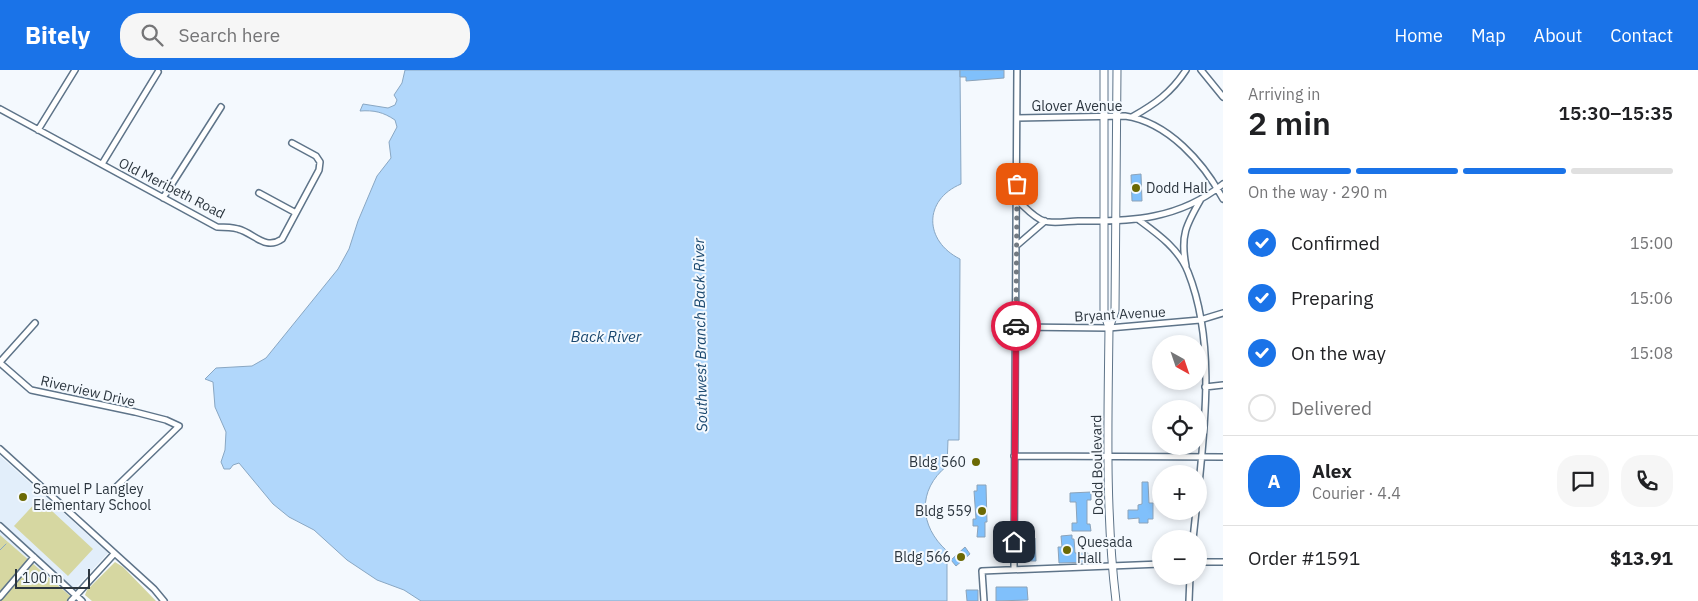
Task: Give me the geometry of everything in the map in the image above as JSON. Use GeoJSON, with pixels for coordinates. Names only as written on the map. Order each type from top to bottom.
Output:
{"type":"FeatureCollection","features":[{"type":"Feature","properties":{"kind":"street"},"geometry":{"type":"LineString","coordinates":[[38,130],[75,70]]}},
{"type":"Feature","properties":{"kind":"street"},"geometry":{"type":"LineString","coordinates":[[1014,569],[1017,70]]}},
{"type":"Feature","properties":{"kind":"street","name":"Dodd Boulevard"},"geometry":{"type":"LineString","coordinates":[[1104,70],[1104,313],[1109,328],[1107,456],[1112,566],[1116,601]]}},
{"type":"Feature","properties":{"kind":"street","name":"Dodd Boulevard"},"geometry":{"type":"LineString","coordinates":[[1109,328],[1115,312],[1117,70]]}},
{"type":"Feature","properties":{"kind":"street"},"geometry":{"type":"LineString","coordinates":[[1132,117],[1167,94],[1186,70]]}},
{"type":"Feature","properties":{"kind":"street"},"geometry":{"type":"LineString","coordinates":[[1202,70],[1223,98]]}},
{"type":"Feature","properties":{"kind":"street"},"geometry":{"type":"LineString","coordinates":[[102,164],[158,72]]}},
{"type":"Feature","properties":{"kind":"street"},"geometry":{"type":"LineString","coordinates":[[163,198],[220,106]]}},
{"type":"Feature","properties":{"kind":"street","name":"Old Meribeth Road"},"geometry":{"type":"LineString","coordinates":[[0,109],[217,227],[239,229],[268,244],[275,244],[282,239],[319,170],[320,162],[316,156],[292,143]]}},
{"type":"Feature","properties":{"kind":"street","name":"Glover Avenue"},"geometry":{"type":"LineString","coordinates":[[1017,118],[1132,117],[1155,126],[1185,149],[1223,199]]}},
{"type":"Feature","properties":{"kind":"street"},"geometry":{"type":"LineString","coordinates":[[1017,200],[1045,222],[1116,222],[1139,220],[1177,210],[1202,198],[1223,184]]}},
{"type":"Feature","properties":{"kind":"street"},"geometry":{"type":"LineString","coordinates":[[259,193],[296,213]]}},
{"type":"Feature","properties":{"kind":"street"},"geometry":{"type":"LineString","coordinates":[[1201,335],[1200,320],[1182,247],[1189,220],[1202,198]]}},
{"type":"Feature","properties":{"kind":"street"},"geometry":{"type":"LineString","coordinates":[[1139,220],[1172,248],[1188,271]]}},
{"type":"Feature","properties":{"kind":"street"},"geometry":{"type":"LineString","coordinates":[[1016,246],[1045,222]]}},
{"type":"Feature","properties":{"kind":"street","name":"Bryant Avenue"},"geometry":{"type":"LineString","coordinates":[[1016,327],[1109,328],[1200,320],[1223,313]]}},
{"type":"Feature","properties":{"kind":"street"},"geometry":{"type":"LineString","coordinates":[[0,362],[35,323]]}},
{"type":"Feature","properties":{"kind":"street","name":"Riverview Drive"},"geometry":{"type":"LineString","coordinates":[[0,362],[31,390],[135,412],[166,420],[179,426],[112,491]]}},
{"type":"Feature","properties":{"kind":"street"},"geometry":{"type":"LineString","coordinates":[[1208,387],[1223,385]]}},
{"type":"Feature","properties":{"kind":"street"},"geometry":{"type":"LineString","coordinates":[[1201,465],[1205,390]]}},
{"type":"Feature","properties":{"kind":"street"},"geometry":{"type":"LineString","coordinates":[[0,449],[154,589],[164,601]]}},
{"type":"Feature","properties":{"kind":"street"},"geometry":{"type":"LineString","coordinates":[[1014,456],[1223,456]]}},
{"type":"Feature","properties":{"kind":"street"},"geometry":{"type":"LineString","coordinates":[[0,526],[82,601]]}},
{"type":"Feature","properties":{"kind":"street"},"geometry":{"type":"LineString","coordinates":[[71,601],[114,554]]}},
{"type":"Feature","properties":{"kind":"street"},"geometry":{"type":"LineString","coordinates":[[0,597],[34,557]]}},
{"type":"Feature","properties":{"kind":"street"},"geometry":{"type":"LineString","coordinates":[[1207,562],[1223,562]]}},
{"type":"Feature","properties":{"kind":"street"},"geometry":{"type":"LineString","coordinates":[[984,601],[982,571],[1152,564]]}},
{"type":"Feature","properties":{"kind":"street"},"geometry":{"type":"LineString","coordinates":[[1189,601],[1190,585]]}},
{"type":"Feature","properties":{"kind":"shaded area","name":"Samuel P Langley Elementary School"},"geometry":{"type":"Polygon","coordinates":[[[0,456],[108,553],[69,595],[0,535],[0,456]]]}},
{"type":"Feature","properties":{"kind":"green space"},"geometry":{"type":"Polygon","coordinates":[[[39,499],[93,549],[68,576],[14,526],[39,499]]]}},
{"type":"Feature","properties":{"kind":"green space"},"geometry":{"type":"Polygon","coordinates":[[[0,535],[69,595],[77,601],[0,601],[0,535]]]}},
{"type":"Feature","properties":{"kind":"green space"},"geometry":{"type":"Polygon","coordinates":[[[115,562],[123,567],[156,601],[92,601],[85,595],[87,590],[115,562]]]}},
{"type":"Feature","properties":{"kind":"water","name":"Back River"},"geometry":{"type":"Polygon","coordinates":[[[405,70],[960,70],[961,184],[949,191],[940,200],[934,210],[933,221],[934,232],[940,242],[948,251],[960,259],[959,440],[948,440],[947,466],[930,486],[925,508],[931,531],[947,551],[947,601],[421,601],[404,590],[377,580],[347,560],[314,530],[289,517],[273,504],[239,463],[233,465],[230,469],[224,469],[221,462],[225,450],[226,432],[215,407],[213,382],[205,379],[216,368],[252,366],[266,358],[338,269],[349,249],[358,221],[377,176],[391,158],[389,142],[397,127],[395,120],[382,113],[360,111],[363,104],[388,108],[395,105],[397,100],[394,95],[402,83],[405,70]]]}},
{"type":"Feature","properties":{"kind":"building"},"geometry":{"type":"Polygon","coordinates":[[[960,70],[1004,70],[1004,78],[966,81],[966,77],[960,77],[960,70]]]}},
{"type":"Feature","properties":{"kind":"building","name":"Dodd Hall"},"geometry":{"type":"Polygon","coordinates":[[[1141,174],[1142,201],[1132,201],[1131,175],[1141,174]]]}},
{"type":"Feature","properties":{"kind":"building"},"geometry":{"type":"Polygon","coordinates":[[[1142,482],[1148,482],[1149,503],[1152,503],[1152,519],[1148,519],[1148,523],[1139,523],[1139,518],[1128,519],[1128,510],[1138,510],[1138,505],[1142,504],[1142,482]]]}},
{"type":"Feature","properties":{"kind":"building","name":"Bldg 559"},"geometry":{"type":"Polygon","coordinates":[[[977,485],[986,485],[987,522],[985,522],[985,537],[977,537],[978,526],[973,526],[973,519],[976,519],[974,491],[977,491],[977,485]]]}},
{"type":"Feature","properties":{"kind":"building"},"geometry":{"type":"Polygon","coordinates":[[[1091,492],[1091,500],[1087,500],[1087,524],[1090,524],[1091,531],[1072,531],[1072,523],[1077,523],[1076,502],[1070,502],[1070,493],[1091,492]]]}},
{"type":"Feature","properties":{"kind":"building","name":"Quesada Hall"},"geometry":{"type":"Polygon","coordinates":[[[1072,535],[1075,553],[1088,553],[1088,562],[1059,563],[1058,547],[1062,547],[1061,536],[1072,535]]]}},
{"type":"Feature","properties":{"kind":"building"},"geometry":{"type":"Polygon","coordinates":[[[1035,538],[1036,561],[1020,561],[1022,539],[1035,538]]]}},
{"type":"Feature","properties":{"kind":"building","name":"Bldg 566"},"geometry":{"type":"Polygon","coordinates":[[[965,547],[970,554],[956,566],[951,560],[965,547]]]}},
{"type":"Feature","properties":{"kind":"building"},"geometry":{"type":"Polygon","coordinates":[[[996,587],[1027,587],[1028,600],[996,601],[996,587]]]}},
{"type":"Feature","properties":{"kind":"building"},"geometry":{"type":"Polygon","coordinates":[[[966,590],[978,590],[978,601],[967,601],[966,590]]]}},
{"type":"Feature","properties":{"kind":"waterway"},"geometry":{"type":"LineString","coordinates":[[0,550],[6,544]]}},
{"type":"Feature","properties":{"kind":"way so far"},"geometry":{"type":"LineString","coordinates":[[1016,326],[1017,184]]}},
{"type":"Feature","properties":{"kind":"place","name":"Dodd Hall"},"geometry":{"type":"Point","coordinates":[1136,188]}},
{"type":"Feature","properties":{"kind":"place","name":"Bldg 560"},"geometry":{"type":"Point","coordinates":[976,462]}},
{"type":"Feature","properties":{"kind":"place","name":"Samuel P Langley Elementary School"},"geometry":{"type":"Point","coordinates":[23,497]}},
{"type":"Feature","properties":{"kind":"place","name":"Bldg 559"},"geometry":{"type":"Point","coordinates":[982,511]}},
{"type":"Feature","properties":{"kind":"place","name":"Quesada Hall"},"geometry":{"type":"Point","coordinates":[1067,550]}},
{"type":"Feature","properties":{"kind":"place","name":"Bldg 566"},"geometry":{"type":"Point","coordinates":[961,557]}},
{"type":"Feature","properties":{"kind":"route"},"geometry":{"type":"LineString","coordinates":[[1014,542],[1016,326]]}},
{"type":"Feature","properties":{"kind":"water label","name":"Southwest Branch Back River"},"geometry":{"type":"Point","coordinates":[700,335]}}]}
